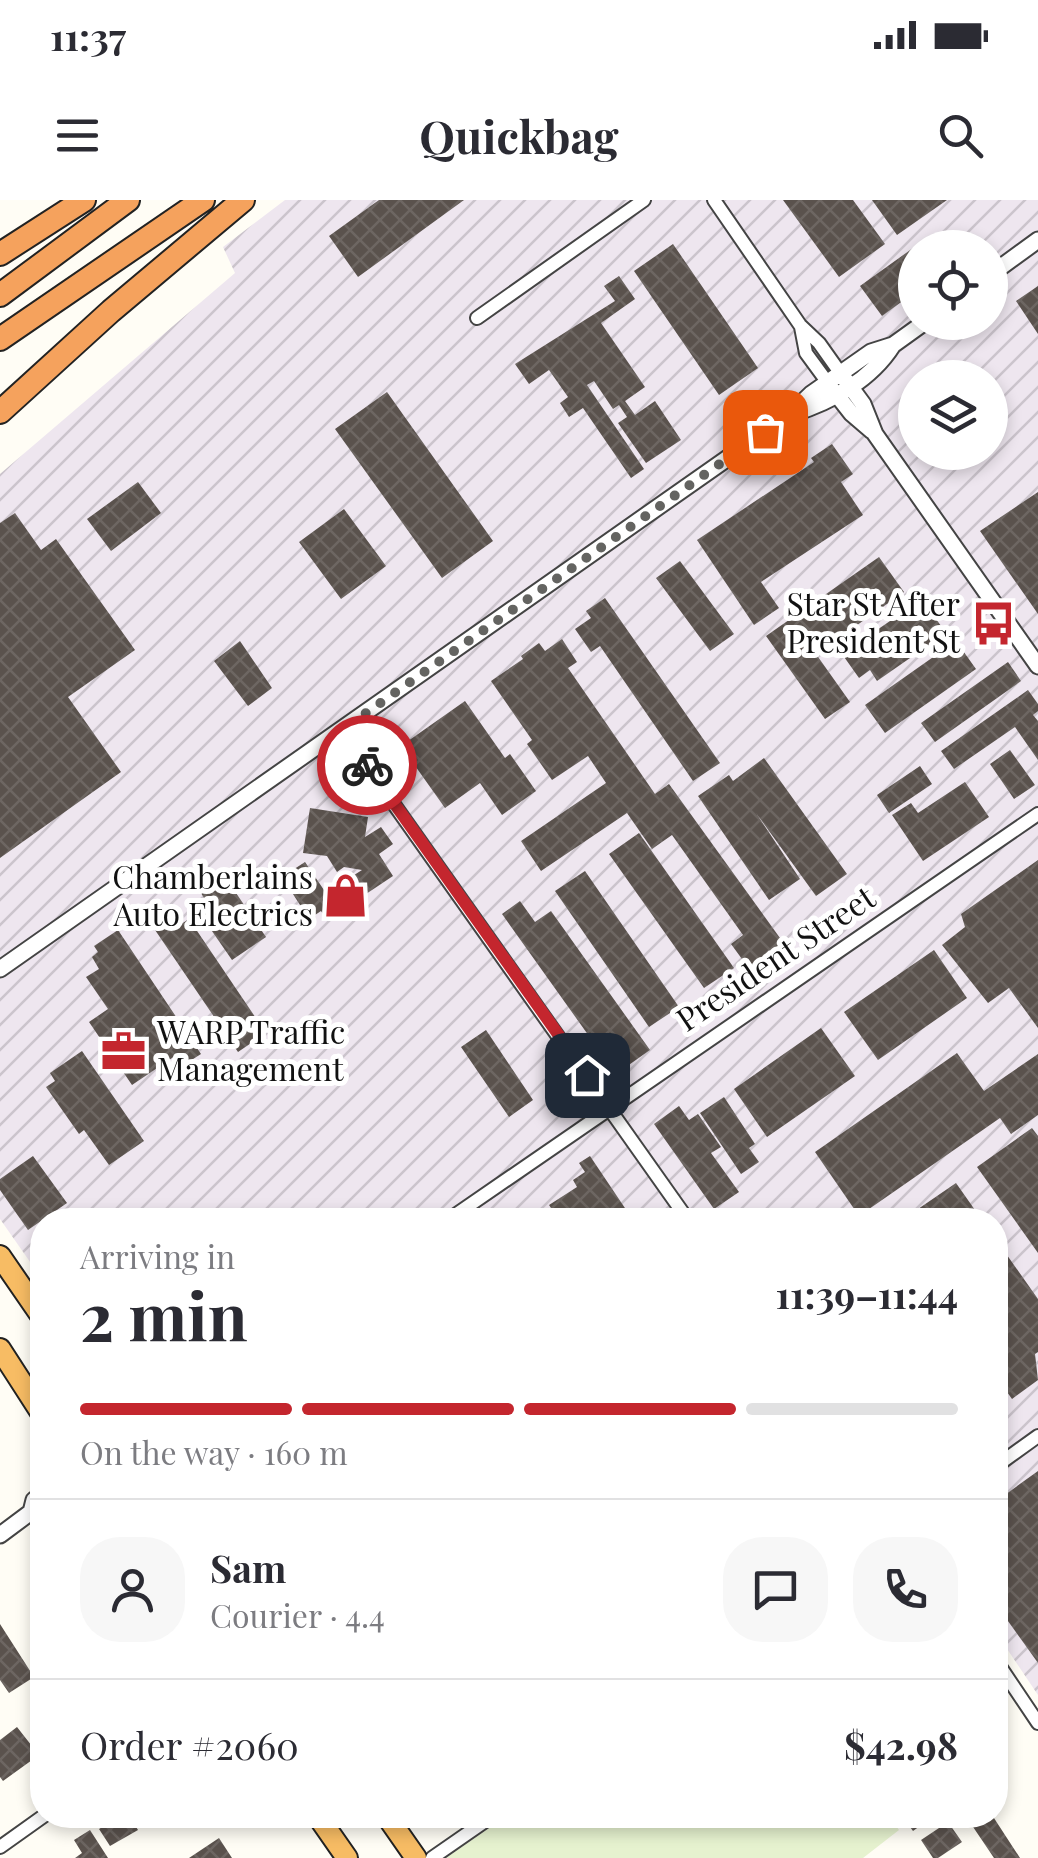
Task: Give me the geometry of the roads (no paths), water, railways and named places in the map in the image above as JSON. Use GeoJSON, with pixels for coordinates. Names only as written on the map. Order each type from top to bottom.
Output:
{"type":"FeatureCollection","features":[{"type":"Feature","properties":{"kind":"highway"},"geometry":{"type":"LineString","coordinates":[[0,254],[84,200]]}},
{"type":"Feature","properties":{"kind":"highway"},"geometry":{"type":"LineString","coordinates":[[0,294],[128,200]]}},
{"type":"Feature","properties":{"kind":"highway"},"geometry":{"type":"LineString","coordinates":[[0,340],[203,200]]}},
{"type":"Feature","properties":{"kind":"highway"},"geometry":{"type":"LineString","coordinates":[[0,412],[111,311],[243,200]]}},
{"type":"Feature","properties":{"kind":"highway"},"geometry":{"type":"LineString","coordinates":[[0,1256],[30,1300]]}},
{"type":"Feature","properties":{"kind":"highway"},"geometry":{"type":"LineString","coordinates":[[0,1349],[30,1395]]}},
{"type":"Feature","properties":{"kind":"highway"},"geometry":{"type":"LineString","coordinates":[[326,1828],[348,1858]]}},
{"type":"Feature","properties":{"kind":"highway"},"geometry":{"type":"LineString","coordinates":[[395,1828],[416,1858]]}},
{"type":"Feature","properties":{"kind":"street"},"geometry":{"type":"LineString","coordinates":[[478,318],[644,200]]}},
{"type":"Feature","properties":{"kind":"street"},"geometry":{"type":"LineString","coordinates":[[714,200],[800,325],[806,353],[864,404],[875,434],[1038,666]]}},
{"type":"Feature","properties":{"kind":"street"},"geometry":{"type":"LineString","coordinates":[[1008,262],[1038,240]]}},
{"type":"Feature","properties":{"kind":"street"},"geometry":{"type":"LineString","coordinates":[[0,968],[788,415],[839,384],[870,352],[901,340]]}},
{"type":"Feature","properties":{"kind":"street"},"geometry":{"type":"LineString","coordinates":[[342,730],[680,1208]]}},
{"type":"Feature","properties":{"kind":"street","name":"President Street"},"geometry":{"type":"LineString","coordinates":[[465,1208],[1038,814]]}},
{"type":"Feature","properties":{"kind":"street"},"geometry":{"type":"LineString","coordinates":[[1008,1457],[1038,1436]]}},
{"type":"Feature","properties":{"kind":"street"},"geometry":{"type":"LineString","coordinates":[[0,1535],[30,1516]]}},
{"type":"Feature","properties":{"kind":"street"},"geometry":{"type":"LineString","coordinates":[[1008,1678],[1038,1722]]}},
{"type":"Feature","properties":{"kind":"street"},"geometry":{"type":"LineString","coordinates":[[0,1847],[30,1826]]}},
{"type":"Feature","properties":{"kind":"street"},"geometry":{"type":"LineString","coordinates":[[432,1858],[475,1828]]}},
{"type":"Feature","properties":{"kind":"place","name":"Star St After President St"},"geometry":{"type":"Point","coordinates":[993,623]}},
{"type":"Feature","properties":{"kind":"place","name":"Chamberlains Auto Electrics"},"geometry":{"type":"Point","coordinates":[346,896]}},
{"type":"Feature","properties":{"kind":"place","name":"WARP Traffic Management"},"geometry":{"type":"Point","coordinates":[124,1051]}}]}
